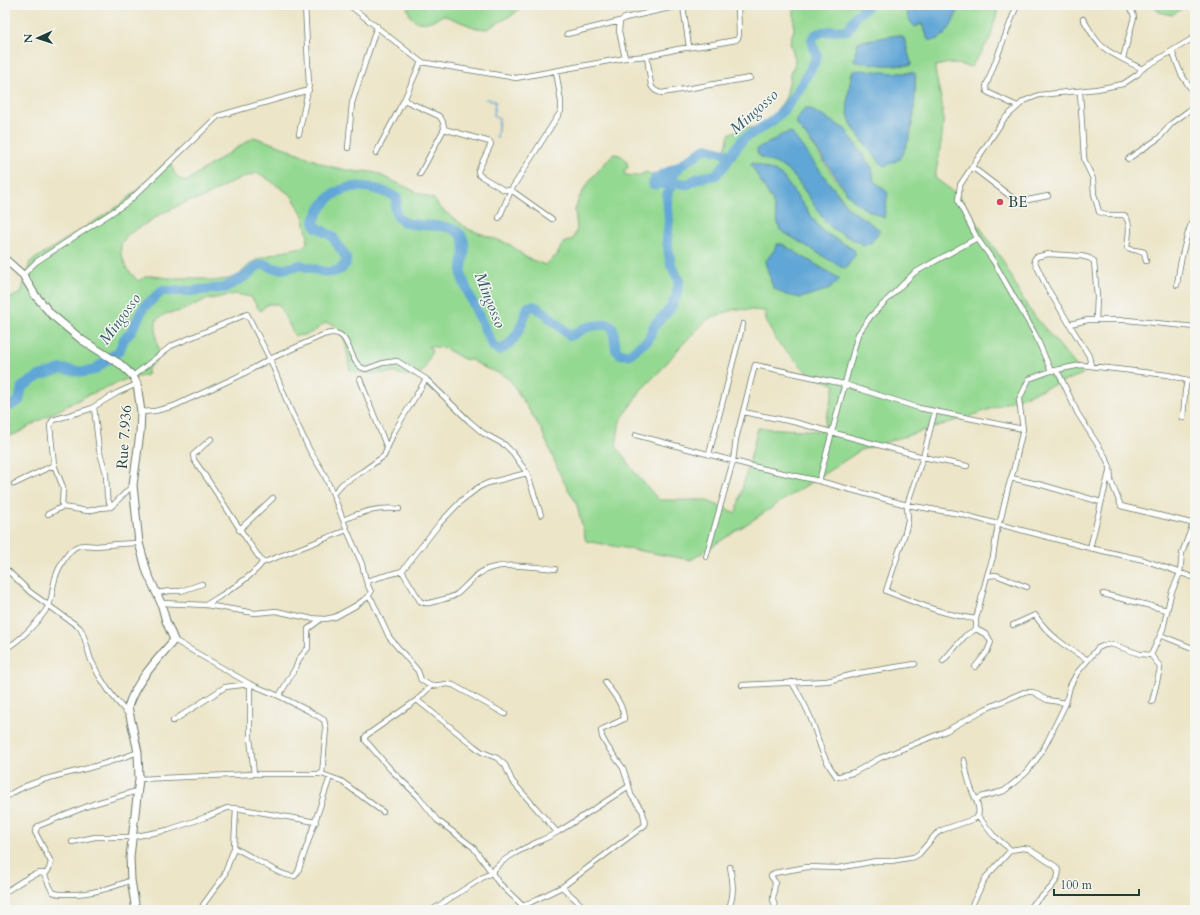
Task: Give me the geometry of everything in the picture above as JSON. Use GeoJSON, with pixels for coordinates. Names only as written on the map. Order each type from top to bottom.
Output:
{"type":"FeatureCollection","features":[{"type":"Feature","properties":{"kind":"street"},"geometry":{"type":"LineString","coordinates":[[299,134],[309,90],[305,5]]}},
{"type":"Feature","properties":{"kind":"street"},"geometry":{"type":"LineString","coordinates":[[349,5],[421,62],[516,78],[625,58],[647,56],[738,38],[738,5]]}},
{"type":"Feature","properties":{"kind":"street"},"geometry":{"type":"LineString","coordinates":[[683,5],[688,47]]}},
{"type":"Feature","properties":{"kind":"street"},"geometry":{"type":"LineString","coordinates":[[567,34],[620,21],[625,18],[683,5],[704,5]]}},
{"type":"Feature","properties":{"kind":"street"},"geometry":{"type":"LineString","coordinates":[[1017,106],[988,92],[986,86],[1018,5]]}},
{"type":"Feature","properties":{"kind":"street"},"geometry":{"type":"LineString","coordinates":[[1123,58],[1134,17],[1128,5]]}},
{"type":"Feature","properties":{"kind":"street"},"geometry":{"type":"LineString","coordinates":[[1083,19],[1102,47],[1142,68]]}},
{"type":"Feature","properties":{"kind":"street"},"geometry":{"type":"LineString","coordinates":[[620,21],[619,31],[625,58]]}},
{"type":"Feature","properties":{"kind":"street"},"geometry":{"type":"LineString","coordinates":[[348,148],[352,103],[377,26]]}},
{"type":"Feature","properties":{"kind":"street"},"geometry":{"type":"LineString","coordinates":[[1051,371],[1035,334],[994,262],[977,238],[958,201],[960,185],[989,139],[1004,119],[1024,101],[1039,95],[1097,89],[1123,84],[1134,77],[1142,68],[1160,59],[1195,37]]}},
{"type":"Feature","properties":{"kind":"street"},"geometry":{"type":"LineString","coordinates":[[1172,51],[1181,74],[1195,95]]}},
{"type":"Feature","properties":{"kind":"street"},"geometry":{"type":"LineString","coordinates":[[647,56],[652,89],[657,92],[662,93],[750,78]]}},
{"type":"Feature","properties":{"kind":"street"},"geometry":{"type":"LineString","coordinates":[[376,154],[404,100],[421,62]]}},
{"type":"Feature","properties":{"kind":"street"},"geometry":{"type":"LineString","coordinates":[[499,218],[510,190],[561,111],[556,71]]}},
{"type":"Feature","properties":{"kind":"street"},"geometry":{"type":"LineString","coordinates":[[23,275],[36,262],[128,202],[218,116],[309,90]]}},
{"type":"Feature","properties":{"kind":"street"},"geometry":{"type":"LineString","coordinates":[[1080,91],[1084,158],[1093,179],[1094,194],[1099,212],[1109,215],[1124,215],[1127,218],[1129,230],[1127,247],[1130,250],[1140,250],[1144,252],[1146,261]]}},
{"type":"Feature","properties":{"kind":"street"},"geometry":{"type":"LineString","coordinates":[[404,100],[439,116],[442,119],[444,129],[420,174]]}},
{"type":"Feature","properties":{"kind":"street"},"geometry":{"type":"LineString","coordinates":[[1168,124],[1195,106]]}},
{"type":"Feature","properties":{"kind":"street"},"geometry":{"type":"LineString","coordinates":[[1128,160],[1159,138],[1172,123],[1195,106]]}},
{"type":"Feature","properties":{"kind":"street"},"geometry":{"type":"LineString","coordinates":[[444,129],[490,142],[491,144],[478,174],[504,190],[510,190],[552,219]]}},
{"type":"Feature","properties":{"kind":"street"},"geometry":{"type":"LineString","coordinates":[[972,167],[1018,202],[1048,196]]}},
{"type":"Feature","properties":{"kind":"street"},"geometry":{"type":"LineString","coordinates":[[1177,286],[1179,266],[1187,234],[1195,213]]}},
{"type":"Feature","properties":{"kind":"street"},"geometry":{"type":"LineString","coordinates":[[819,481],[858,334],[871,316],[914,273],[977,238]]}},
{"type":"Feature","properties":{"kind":"street"},"geometry":{"type":"LineString","coordinates":[[1091,366],[1089,356],[1046,286],[1036,266],[1034,260],[1036,257],[1048,254],[1081,256],[1094,261],[1097,297],[1096,320]]}},
{"type":"Feature","properties":{"kind":"street","name":"Rue 7.936"},"geometry":{"type":"LineString","coordinates":[[5,259],[23,275],[35,295],[51,314],[82,340],[120,364],[133,376],[137,384],[141,412],[140,433],[133,485],[139,543],[148,572],[174,640]]}},
{"type":"Feature","properties":{"kind":"street"},"geometry":{"type":"LineString","coordinates":[[133,376],[171,346],[247,314],[270,359],[290,409],[309,449],[324,474],[333,494],[362,564],[366,581],[371,592],[368,597],[335,617],[321,619],[308,618],[276,611],[255,613],[206,605],[161,603]]}},
{"type":"Feature","properties":{"kind":"street"},"geometry":{"type":"LineString","coordinates":[[1070,324],[1088,320],[1127,320],[1195,327]]}},
{"type":"Feature","properties":{"kind":"street"},"geometry":{"type":"LineString","coordinates":[[709,454],[743,324]]}},
{"type":"Feature","properties":{"kind":"street"},"geometry":{"type":"LineString","coordinates":[[141,412],[162,410],[174,406],[239,376],[270,359],[330,332],[337,333],[343,337],[353,358],[364,369],[391,361],[397,361],[426,379],[483,433],[505,445],[513,453],[527,473],[541,515]]}},
{"type":"Feature","properties":{"kind":"street"},"geometry":{"type":"LineString","coordinates":[[706,557],[733,461],[736,439],[748,387],[755,365],[844,384],[919,408],[1022,429]]}},
{"type":"Feature","properties":{"kind":"street"},"geometry":{"type":"LineString","coordinates":[[976,629],[976,619],[993,557],[998,524],[1001,518],[1022,429],[1019,400],[1029,379],[1051,371],[1082,365],[1153,372],[1195,382]]}},
{"type":"Feature","properties":{"kind":"street"},"geometry":{"type":"LineString","coordinates":[[1051,371],[1056,371],[1060,376],[1078,414],[1105,456],[1110,467],[1111,482],[1121,506],[1194,524],[1182,553],[1180,573],[1171,594],[1163,629],[1151,655]]}},
{"type":"Feature","properties":{"kind":"street"},"geometry":{"type":"LineString","coordinates":[[360,379],[387,448]]}},
{"type":"Feature","properties":{"kind":"street"},"geometry":{"type":"LineString","coordinates":[[333,494],[342,484],[384,456],[394,432],[426,379]]}},
{"type":"Feature","properties":{"kind":"street"},"geometry":{"type":"LineString","coordinates":[[1184,418],[1187,380]]}},
{"type":"Feature","properties":{"kind":"street"},"geometry":{"type":"LineString","coordinates":[[62,507],[63,487],[54,465],[50,426],[51,422],[53,420],[79,414],[137,384]]}},
{"type":"Feature","properties":{"kind":"street"},"geometry":{"type":"LineString","coordinates":[[94,407],[99,450],[106,473],[108,497],[111,507]]}},
{"type":"Feature","properties":{"kind":"street"},"geometry":{"type":"LineString","coordinates":[[935,411],[923,458],[907,505],[908,520],[905,533],[886,591],[934,610],[976,619]]}},
{"type":"Feature","properties":{"kind":"street"},"geometry":{"type":"LineString","coordinates":[[743,412],[794,422],[923,458],[967,466]]}},
{"type":"Feature","properties":{"kind":"street"},"geometry":{"type":"LineString","coordinates":[[636,435],[756,467],[819,481],[907,505],[960,514],[1090,548],[1144,560],[1195,578]]}},
{"type":"Feature","properties":{"kind":"street"},"geometry":{"type":"LineString","coordinates":[[211,439],[193,455],[194,460],[262,563]]}},
{"type":"Feature","properties":{"kind":"street"},"geometry":{"type":"LineString","coordinates":[[14,484],[54,465]]}},
{"type":"Feature","properties":{"kind":"street"},"geometry":{"type":"LineString","coordinates":[[1090,548],[1110,467]]}},
{"type":"Feature","properties":{"kind":"street"},"geometry":{"type":"LineString","coordinates":[[366,581],[402,571],[440,523],[462,500],[480,487],[488,483],[527,473]]}},
{"type":"Feature","properties":{"kind":"street"},"geometry":{"type":"LineString","coordinates":[[1011,478],[1042,485],[1101,502]]}},
{"type":"Feature","properties":{"kind":"street"},"geometry":{"type":"LineString","coordinates":[[48,514],[62,507],[88,511],[111,507],[133,485]]}},
{"type":"Feature","properties":{"kind":"street"},"geometry":{"type":"LineString","coordinates":[[239,530],[273,498]]}},
{"type":"Feature","properties":{"kind":"street"},"geometry":{"type":"LineString","coordinates":[[343,520],[355,515],[387,508],[399,509]]}},
{"type":"Feature","properties":{"kind":"street"},"geometry":{"type":"LineString","coordinates":[[206,605],[259,568],[262,563],[347,530]]}},
{"type":"Feature","properties":{"kind":"street"},"geometry":{"type":"LineString","coordinates":[[5,649],[12,646],[24,636],[49,606],[54,581],[59,568],[70,550],[82,545],[95,546],[139,543]]}},
{"type":"Feature","properties":{"kind":"street"},"geometry":{"type":"LineString","coordinates":[[402,571],[420,600],[428,604],[451,597],[482,571],[490,568],[523,565],[555,569]]}},
{"type":"Feature","properties":{"kind":"street"},"geometry":{"type":"LineString","coordinates":[[5,568],[7,573],[22,585],[80,628],[91,660],[106,689],[128,714]]}},
{"type":"Feature","properties":{"kind":"street"},"geometry":{"type":"LineString","coordinates":[[987,576],[996,575],[1027,588]]}},
{"type":"Feature","properties":{"kind":"street"},"geometry":{"type":"LineString","coordinates":[[157,593],[180,591],[202,584]]}},
{"type":"Feature","properties":{"kind":"street"},"geometry":{"type":"LineString","coordinates":[[1103,594],[1167,610]]}},
{"type":"Feature","properties":{"kind":"street"},"geometry":{"type":"LineString","coordinates":[[368,597],[372,600],[389,637],[418,671],[421,680],[431,686],[448,684],[453,685],[505,714]]}},
{"type":"Feature","properties":{"kind":"street"},"geometry":{"type":"LineString","coordinates":[[1013,625],[1035,615],[1041,624],[1055,638],[1072,651],[1088,660]]}},
{"type":"Feature","properties":{"kind":"street"},"geometry":{"type":"LineString","coordinates":[[279,696],[299,659],[308,648],[308,629],[321,619]]}},
{"type":"Feature","properties":{"kind":"street"},"geometry":{"type":"LineString","coordinates":[[943,661],[965,636],[976,629]]}},
{"type":"Feature","properties":{"kind":"street"},"geometry":{"type":"LineString","coordinates":[[975,667],[987,652],[991,642],[987,635],[976,629]]}},
{"type":"Feature","properties":{"kind":"street"},"geometry":{"type":"LineString","coordinates":[[1160,635],[1195,649]]}},
{"type":"Feature","properties":{"kind":"street"},"geometry":{"type":"LineString","coordinates":[[136,910],[131,880],[130,857],[139,779],[138,752],[128,714],[128,707],[130,700],[146,674],[174,640],[250,684],[279,696],[324,720],[326,729],[322,774]]}},
{"type":"Feature","properties":{"kind":"street"},"geometry":{"type":"LineString","coordinates":[[976,800],[1004,790],[1015,783],[1027,772],[1047,742],[1066,703],[1070,686],[1077,673],[1098,648],[1111,644],[1140,654],[1151,655],[1159,665],[1160,669],[1152,702]]}},
{"type":"Feature","properties":{"kind":"street"},"geometry":{"type":"LineString","coordinates":[[742,685],[826,681],[859,673],[915,664]]}},
{"type":"Feature","properties":{"kind":"street"},"geometry":{"type":"LineString","coordinates":[[518,910],[525,908],[562,887],[645,825],[643,812],[631,795],[623,768],[602,737],[601,730],[624,719],[624,711],[620,702],[606,682]]}},
{"type":"Feature","properties":{"kind":"street"},"geometry":{"type":"LineString","coordinates":[[792,682],[808,712],[822,752],[830,769],[837,777],[855,772],[880,758],[946,731],[985,709],[1024,692],[1033,692],[1047,700],[1066,703]]}},
{"type":"Feature","properties":{"kind":"street"},"geometry":{"type":"LineString","coordinates":[[173,721],[225,687],[250,684]]}},
{"type":"Feature","properties":{"kind":"street"},"geometry":{"type":"LineString","coordinates":[[250,684],[250,738],[254,774]]}},
{"type":"Feature","properties":{"kind":"street"},"geometry":{"type":"LineString","coordinates":[[431,686],[417,700],[365,736],[365,740],[395,774],[419,797],[437,820],[473,846],[498,882],[525,908]]}},
{"type":"Feature","properties":{"kind":"street"},"geometry":{"type":"LineString","coordinates":[[417,700],[482,752],[498,758],[505,765],[512,781],[557,832]]}},
{"type":"Feature","properties":{"kind":"street"},"geometry":{"type":"LineString","coordinates":[[5,798],[12,793],[33,784],[138,752]]}},
{"type":"Feature","properties":{"kind":"street"},"geometry":{"type":"LineString","coordinates":[[964,760],[969,784],[979,811],[978,816],[993,835],[1011,850]]}},
{"type":"Feature","properties":{"kind":"street"},"geometry":{"type":"LineString","coordinates":[[139,779],[254,774],[322,774],[348,786],[383,812]]}},
{"type":"Feature","properties":{"kind":"street"},"geometry":{"type":"LineString","coordinates":[[234,848],[291,877],[295,876],[298,872],[316,822],[330,777]]}},
{"type":"Feature","properties":{"kind":"street"},"geometry":{"type":"LineString","coordinates":[[432,910],[485,876],[492,874],[496,867],[510,856],[557,832],[629,786]]}},
{"type":"Feature","properties":{"kind":"street"},"geometry":{"type":"LineString","coordinates":[[45,875],[51,862],[35,832],[38,826],[93,804],[137,791]]}},
{"type":"Feature","properties":{"kind":"street"},"geometry":{"type":"LineString","coordinates":[[72,842],[95,837],[132,837],[168,830],[209,816],[227,808],[236,808],[316,822]]}},
{"type":"Feature","properties":{"kind":"street"},"geometry":{"type":"LineString","coordinates":[[206,910],[203,905],[224,876],[234,848],[236,808]]}},
{"type":"Feature","properties":{"kind":"street"},"geometry":{"type":"LineString","coordinates":[[776,910],[773,900],[774,882],[771,876],[774,873],[807,867],[838,868],[876,861],[891,861],[914,857],[919,854],[936,834],[942,830],[974,819],[978,816]]}},
{"type":"Feature","properties":{"kind":"street"},"geometry":{"type":"LineString","coordinates":[[968,910],[986,877],[1011,850],[1023,848],[1029,849],[1059,869],[1058,878],[1054,884],[1028,909]]}},
{"type":"Feature","properties":{"kind":"street"},"geometry":{"type":"LineString","coordinates":[[728,910],[733,892],[730,867]]}},
{"type":"Feature","properties":{"kind":"street"},"geometry":{"type":"LineString","coordinates":[[5,892],[36,874],[43,873],[55,893],[72,894],[102,890],[131,880]]}},
{"type":"Feature","properties":{"kind":"street"},"geometry":{"type":"LineString","coordinates":[[562,887],[587,910]]}},
{"type":"Feature","properties":{"kind":"green space"},"geometry":{"type":"Polygon","coordinates":[[[407,5],[524,5],[514,14],[487,29],[476,28],[443,15],[431,21],[416,21],[412,18],[407,5]]]}},
{"type":"Feature","properties":{"kind":"green space"},"geometry":{"type":"Polygon","coordinates":[[[794,5],[909,5],[907,11],[909,19],[915,26],[921,24],[927,38],[959,5],[999,5],[990,39],[971,67],[950,63],[935,66],[943,110],[943,130],[935,178],[958,195],[1003,261],[1028,308],[1083,374],[977,414],[861,450],[691,560],[586,541],[576,502],[562,479],[541,429],[510,380],[499,373],[487,369],[471,360],[464,359],[444,348],[428,346],[432,351],[424,370],[416,377],[394,373],[355,372],[350,370],[343,338],[336,326],[325,323],[318,329],[304,335],[295,336],[278,304],[268,304],[260,311],[251,297],[236,294],[205,300],[181,311],[165,314],[156,320],[156,337],[159,352],[155,362],[148,368],[147,375],[124,380],[86,396],[16,434],[5,437],[5,300],[21,293],[30,262],[122,204],[170,159],[176,175],[186,182],[254,137],[291,150],[328,166],[346,170],[376,173],[434,199],[440,208],[468,229],[509,244],[527,258],[545,265],[557,255],[563,243],[573,239],[577,229],[575,210],[579,198],[590,180],[613,154],[624,158],[628,167],[624,172],[625,175],[638,176],[646,172],[653,175],[669,168],[704,146],[724,150],[730,133],[744,128],[759,127],[776,113],[786,97],[790,73],[794,67],[795,59],[790,42],[794,29],[794,5]],[[901,35],[860,41],[857,44],[854,60],[855,62],[884,65],[911,65],[904,38],[901,35]],[[852,73],[848,98],[848,113],[853,128],[858,135],[888,164],[900,159],[910,136],[914,113],[916,76],[914,73],[852,73]],[[810,109],[797,125],[850,197],[861,206],[872,212],[887,192],[874,181],[872,168],[845,129],[810,109]],[[773,141],[758,148],[758,155],[780,165],[793,175],[833,228],[864,245],[870,244],[880,230],[848,208],[808,157],[773,141]],[[752,163],[751,165],[772,200],[780,230],[841,267],[846,268],[856,254],[853,249],[822,231],[783,177],[774,171],[752,163]],[[257,173],[235,180],[203,198],[189,201],[163,213],[127,235],[121,244],[121,254],[127,269],[138,281],[147,276],[202,278],[212,281],[228,279],[239,275],[251,263],[260,258],[303,247],[307,243],[308,237],[303,215],[292,196],[262,175],[257,173]],[[777,244],[765,262],[840,279],[783,244],[777,244]],[[735,309],[708,319],[681,346],[659,372],[641,390],[620,421],[616,446],[635,473],[659,500],[705,500],[736,513],[758,428],[823,431],[835,385],[809,374],[776,341],[766,320],[765,311],[735,309]]]}},
{"type":"Feature","properties":{"kind":"green space"},"geometry":{"type":"Polygon","coordinates":[[[1153,5],[1187,5],[1172,15],[1159,12],[1153,5]]]}},
{"type":"Feature","properties":{"kind":"water"},"geometry":{"type":"Polygon","coordinates":[[[909,5],[959,5],[953,23],[945,34],[940,38],[928,40],[923,25],[921,24],[915,27],[908,17],[907,14],[909,5]]]}},
{"type":"Feature","properties":{"kind":"water"},"geometry":{"type":"Polygon","coordinates":[[[897,35],[904,38],[911,65],[884,65],[857,62],[854,60],[858,42],[897,35]]]}},
{"type":"Feature","properties":{"kind":"water"},"geometry":{"type":"Polygon","coordinates":[[[861,70],[915,73],[915,100],[910,136],[900,159],[885,166],[882,165],[857,133],[848,113],[848,98],[852,73],[853,71],[861,70]]]}},
{"type":"Feature","properties":{"kind":"water"},"geometry":{"type":"Polygon","coordinates":[[[805,108],[810,109],[845,129],[872,168],[874,181],[888,193],[884,218],[862,207],[850,197],[815,147],[797,125],[798,118],[805,108]]]}},
{"type":"Feature","properties":{"kind":"water"},"geometry":{"type":"Polygon","coordinates":[[[791,132],[848,208],[880,230],[870,244],[864,245],[839,233],[831,227],[821,216],[795,177],[778,164],[766,160],[760,156],[757,149],[781,135],[791,132]]]}},
{"type":"Feature","properties":{"kind":"water"},"geometry":{"type":"Polygon","coordinates":[[[752,163],[774,171],[783,177],[822,231],[853,249],[856,254],[846,268],[841,267],[780,230],[772,200],[751,165],[752,163]]]}},
{"type":"Feature","properties":{"kind":"water"},"geometry":{"type":"Polygon","coordinates":[[[777,244],[783,245],[840,279],[830,289],[801,298],[786,295],[773,288],[765,262],[777,244]]]}},
{"type":"Feature","properties":{"kind":"waterway","name":"Mingosso"},"geometry":{"type":"LineString","coordinates":[[5,405],[10,406],[19,401],[22,387],[39,376],[61,369],[84,372],[94,370],[119,351],[124,339],[131,332],[144,307],[162,291],[191,291],[224,288],[246,276],[257,266],[264,264],[272,268],[284,269],[300,265],[324,272],[333,272],[341,269],[346,263],[346,257],[332,236],[316,227],[314,221],[321,208],[329,198],[338,192],[349,188],[360,187],[372,188],[397,198],[396,213],[400,219],[407,223],[445,227],[454,229],[460,234],[464,244],[462,271],[463,281],[493,346],[499,350],[505,347],[514,338],[521,326],[528,307],[534,306],[545,313],[570,336],[588,327],[609,324],[613,328],[616,350],[620,354],[628,355],[648,340],[654,326],[670,309],[677,294],[679,280],[671,265],[667,241],[669,221],[667,196],[669,189],[677,183],[688,184],[698,178],[716,175],[743,139],[771,122],[784,110],[801,86],[817,55],[812,44],[814,36],[822,32],[848,30],[856,16],[869,5]]}},
{"type":"Feature","properties":{"kind":"waterway"},"geometry":{"type":"LineString","coordinates":[[486,99],[495,101],[494,115],[499,119],[497,138]]}},
{"type":"Feature","properties":{"kind":"waterway"},"geometry":{"type":"LineString","coordinates":[[680,166],[665,182],[661,184],[653,184],[656,178],[680,166],[707,148],[731,155]]}},
{"type":"Feature","properties":{"kind":"place","name":"BE"},"geometry":{"type":"Point","coordinates":[1000,202]}}]}
